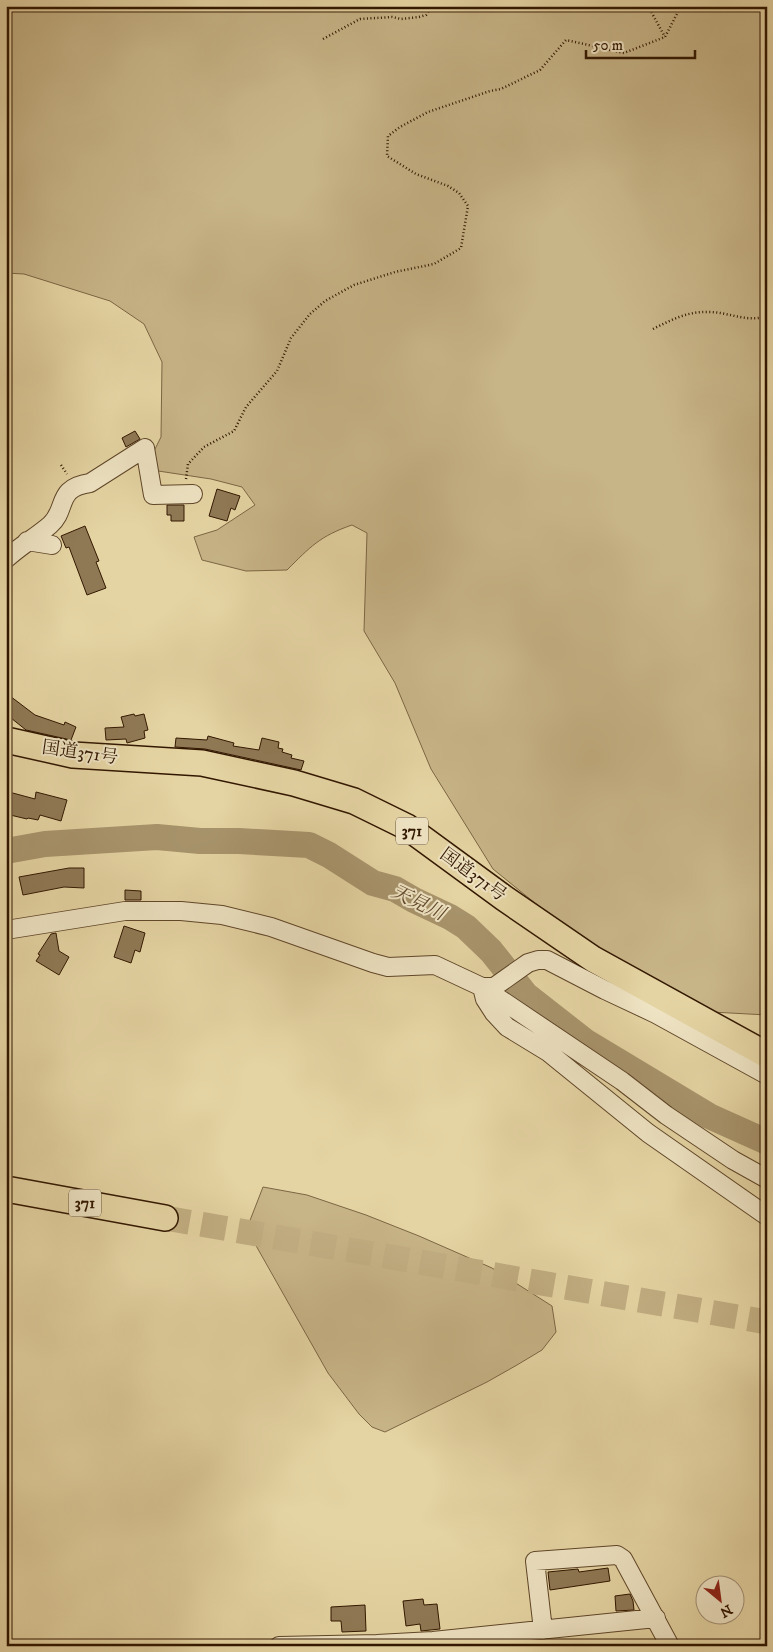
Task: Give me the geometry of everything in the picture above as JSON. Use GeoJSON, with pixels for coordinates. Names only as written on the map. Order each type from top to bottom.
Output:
{"type":"FeatureCollection","features":[{"type":"Feature","properties":{"kind":"highway","name":"国道371号"},"geometry":{"type":"LineString","coordinates":[[6,740],[73,755],[202,763],[294,783],[354,801],[407,827],[504,898],[593,959],[767,1055]]}},
{"type":"Feature","properties":{"kind":"highway","name":"371"},"geometry":{"type":"LineString","coordinates":[[6,1188],[164,1218]]}},
{"type":"Feature","properties":{"kind":"street"},"geometry":{"type":"LineString","coordinates":[[14,549],[50,525],[57,517],[64,496],[69,492],[80,484],[90,483],[145,448],[153,495],[189,494]]}},
{"type":"Feature","properties":{"kind":"street"},"geometry":{"type":"LineString","coordinates":[[14,549],[52,545]]}},
{"type":"Feature","properties":{"kind":"street"},"geometry":{"type":"LineString","coordinates":[[6,930],[125,911],[181,911],[222,915],[271,927],[373,964],[388,967],[435,965],[488,987],[622,1081],[666,1115],[733,1160],[767,1179]]}},
{"type":"Feature","properties":{"kind":"street"},"geometry":{"type":"LineString","coordinates":[[767,1075],[656,1014],[547,960],[528,963],[488,987],[485,999],[494,1013],[507,1027],[548,1052],[648,1133],[767,1216]]}},
{"type":"Feature","properties":{"kind":"street"},"geometry":{"type":"LineString","coordinates":[[543,1630],[535,1561],[617,1556],[623,1559],[670,1646]]}},
{"type":"Feature","properties":{"kind":"street"},"geometry":{"type":"LineString","coordinates":[[279,1646],[387,1643],[656,1618]]}},
{"type":"Feature","properties":{"kind":"path"},"geometry":{"type":"LineString","coordinates":[[323,39],[360,20],[419,17],[426,15],[433,6]]}},
{"type":"Feature","properties":{"kind":"path"},"geometry":{"type":"LineString","coordinates":[[648,6],[665,37]]}},
{"type":"Feature","properties":{"kind":"path"},"geometry":{"type":"LineString","coordinates":[[189,494],[188,464],[204,447],[234,431],[246,407],[277,371],[291,338],[310,314],[325,301],[354,285],[395,272],[434,264],[461,248],[468,206],[458,193],[448,186],[416,174],[387,156],[388,136],[400,127],[428,112],[501,89],[540,70],[566,40],[624,52],[665,37],[681,6]]}},
{"type":"Feature","properties":{"kind":"path"},"geometry":{"type":"LineString","coordinates":[[653,329],[677,317],[692,313],[710,312],[746,319],[767,316]]}},
{"type":"Feature","properties":{"kind":"shaded area"},"geometry":{"type":"Polygon","coordinates":[[[6,6],[767,6],[767,1015],[712,1012],[633,973],[562,925],[493,869],[431,769],[395,683],[364,631],[367,533],[352,525],[332,533],[309,549],[287,570],[246,571],[202,560],[194,537],[217,530],[255,505],[242,487],[211,479],[145,469],[161,437],[162,362],[144,324],[110,301],[24,274],[6,273],[6,6]]]}},
{"type":"Feature","properties":{"kind":"shaded area"},"geometry":{"type":"Polygon","coordinates":[[[263,1187],[307,1195],[366,1215],[492,1268],[552,1306],[556,1332],[542,1350],[487,1382],[385,1432],[372,1427],[359,1414],[328,1373],[250,1235],[249,1223],[263,1187]]]}},
{"type":"Feature","properties":{"kind":"building"},"geometry":{"type":"Polygon","coordinates":[[[135,431],[140,439],[126,447],[122,438],[135,431]]]}},
{"type":"Feature","properties":{"kind":"building"},"geometry":{"type":"Polygon","coordinates":[[[217,489],[240,496],[235,510],[231,508],[227,521],[209,516],[217,489]]]}},
{"type":"Feature","properties":{"kind":"building"},"geometry":{"type":"Polygon","coordinates":[[[167,505],[184,505],[184,521],[171,521],[171,515],[167,515],[167,505]]]}},
{"type":"Feature","properties":{"kind":"building"},"geometry":{"type":"Polygon","coordinates":[[[85,526],[99,561],[96,562],[106,588],[87,595],[69,547],[66,548],[61,536],[85,526]]]}},
{"type":"Feature","properties":{"kind":"building"},"geometry":{"type":"Polygon","coordinates":[[[6,693],[35,715],[64,725],[65,722],[76,727],[71,740],[26,730],[6,714],[6,693]]]}},
{"type":"Feature","properties":{"kind":"building"},"geometry":{"type":"Polygon","coordinates":[[[134,714],[135,716],[144,714],[148,730],[144,731],[145,738],[127,743],[126,739],[106,740],[105,728],[124,727],[121,717],[134,714]]]}},
{"type":"Feature","properties":{"kind":"building"},"geometry":{"type":"Polygon","coordinates":[[[208,736],[234,743],[233,746],[259,750],[262,738],[279,742],[278,748],[283,749],[282,752],[292,755],[291,758],[304,761],[301,770],[205,749],[175,747],[176,738],[207,740],[208,736]]]}},
{"type":"Feature","properties":{"kind":"building"},"geometry":{"type":"Polygon","coordinates":[[[9,792],[35,799],[36,792],[67,800],[61,821],[40,815],[38,820],[6,814],[6,802],[9,792]]]}},
{"type":"Feature","properties":{"kind":"building"},"geometry":{"type":"Polygon","coordinates":[[[69,868],[84,868],[84,888],[64,887],[23,895],[19,877],[69,868]]]}},
{"type":"Feature","properties":{"kind":"building"},"geometry":{"type":"Polygon","coordinates":[[[125,890],[141,891],[141,900],[125,900],[125,890]]]}},
{"type":"Feature","properties":{"kind":"building"},"geometry":{"type":"Polygon","coordinates":[[[124,926],[145,933],[140,952],[135,950],[131,963],[114,957],[124,926]]]}},
{"type":"Feature","properties":{"kind":"building"},"geometry":{"type":"Polygon","coordinates":[[[56,933],[59,951],[69,957],[59,975],[36,961],[40,955],[38,954],[51,934],[56,933]]]}},
{"type":"Feature","properties":{"kind":"building"},"geometry":{"type":"Polygon","coordinates":[[[608,1568],[610,1581],[550,1590],[548,1572],[578,1569],[579,1572],[608,1568]]]}},
{"type":"Feature","properties":{"kind":"building"},"geometry":{"type":"Polygon","coordinates":[[[630,1594],[634,1610],[616,1611],[615,1596],[630,1594]]]}},
{"type":"Feature","properties":{"kind":"building"},"geometry":{"type":"Polygon","coordinates":[[[423,1599],[424,1605],[437,1604],[440,1629],[421,1631],[420,1624],[406,1626],[403,1601],[423,1599]]]}},
{"type":"Feature","properties":{"kind":"building"},"geometry":{"type":"Polygon","coordinates":[[[365,1605],[366,1631],[342,1632],[341,1621],[331,1621],[331,1607],[365,1605]]]}},
{"type":"Feature","properties":{"kind":"waterway","name":"天見川"},"geometry":{"type":"LineString","coordinates":[[6,851],[45,844],[157,837],[200,841],[309,845],[329,855],[373,883],[395,889],[466,927],[491,951],[526,995],[586,1042],[709,1116],[767,1142]]}},
{"type":"Feature","properties":{"kind":"tunnel"},"geometry":{"type":"LineString","coordinates":[[165,1218],[767,1322]]}}]}
